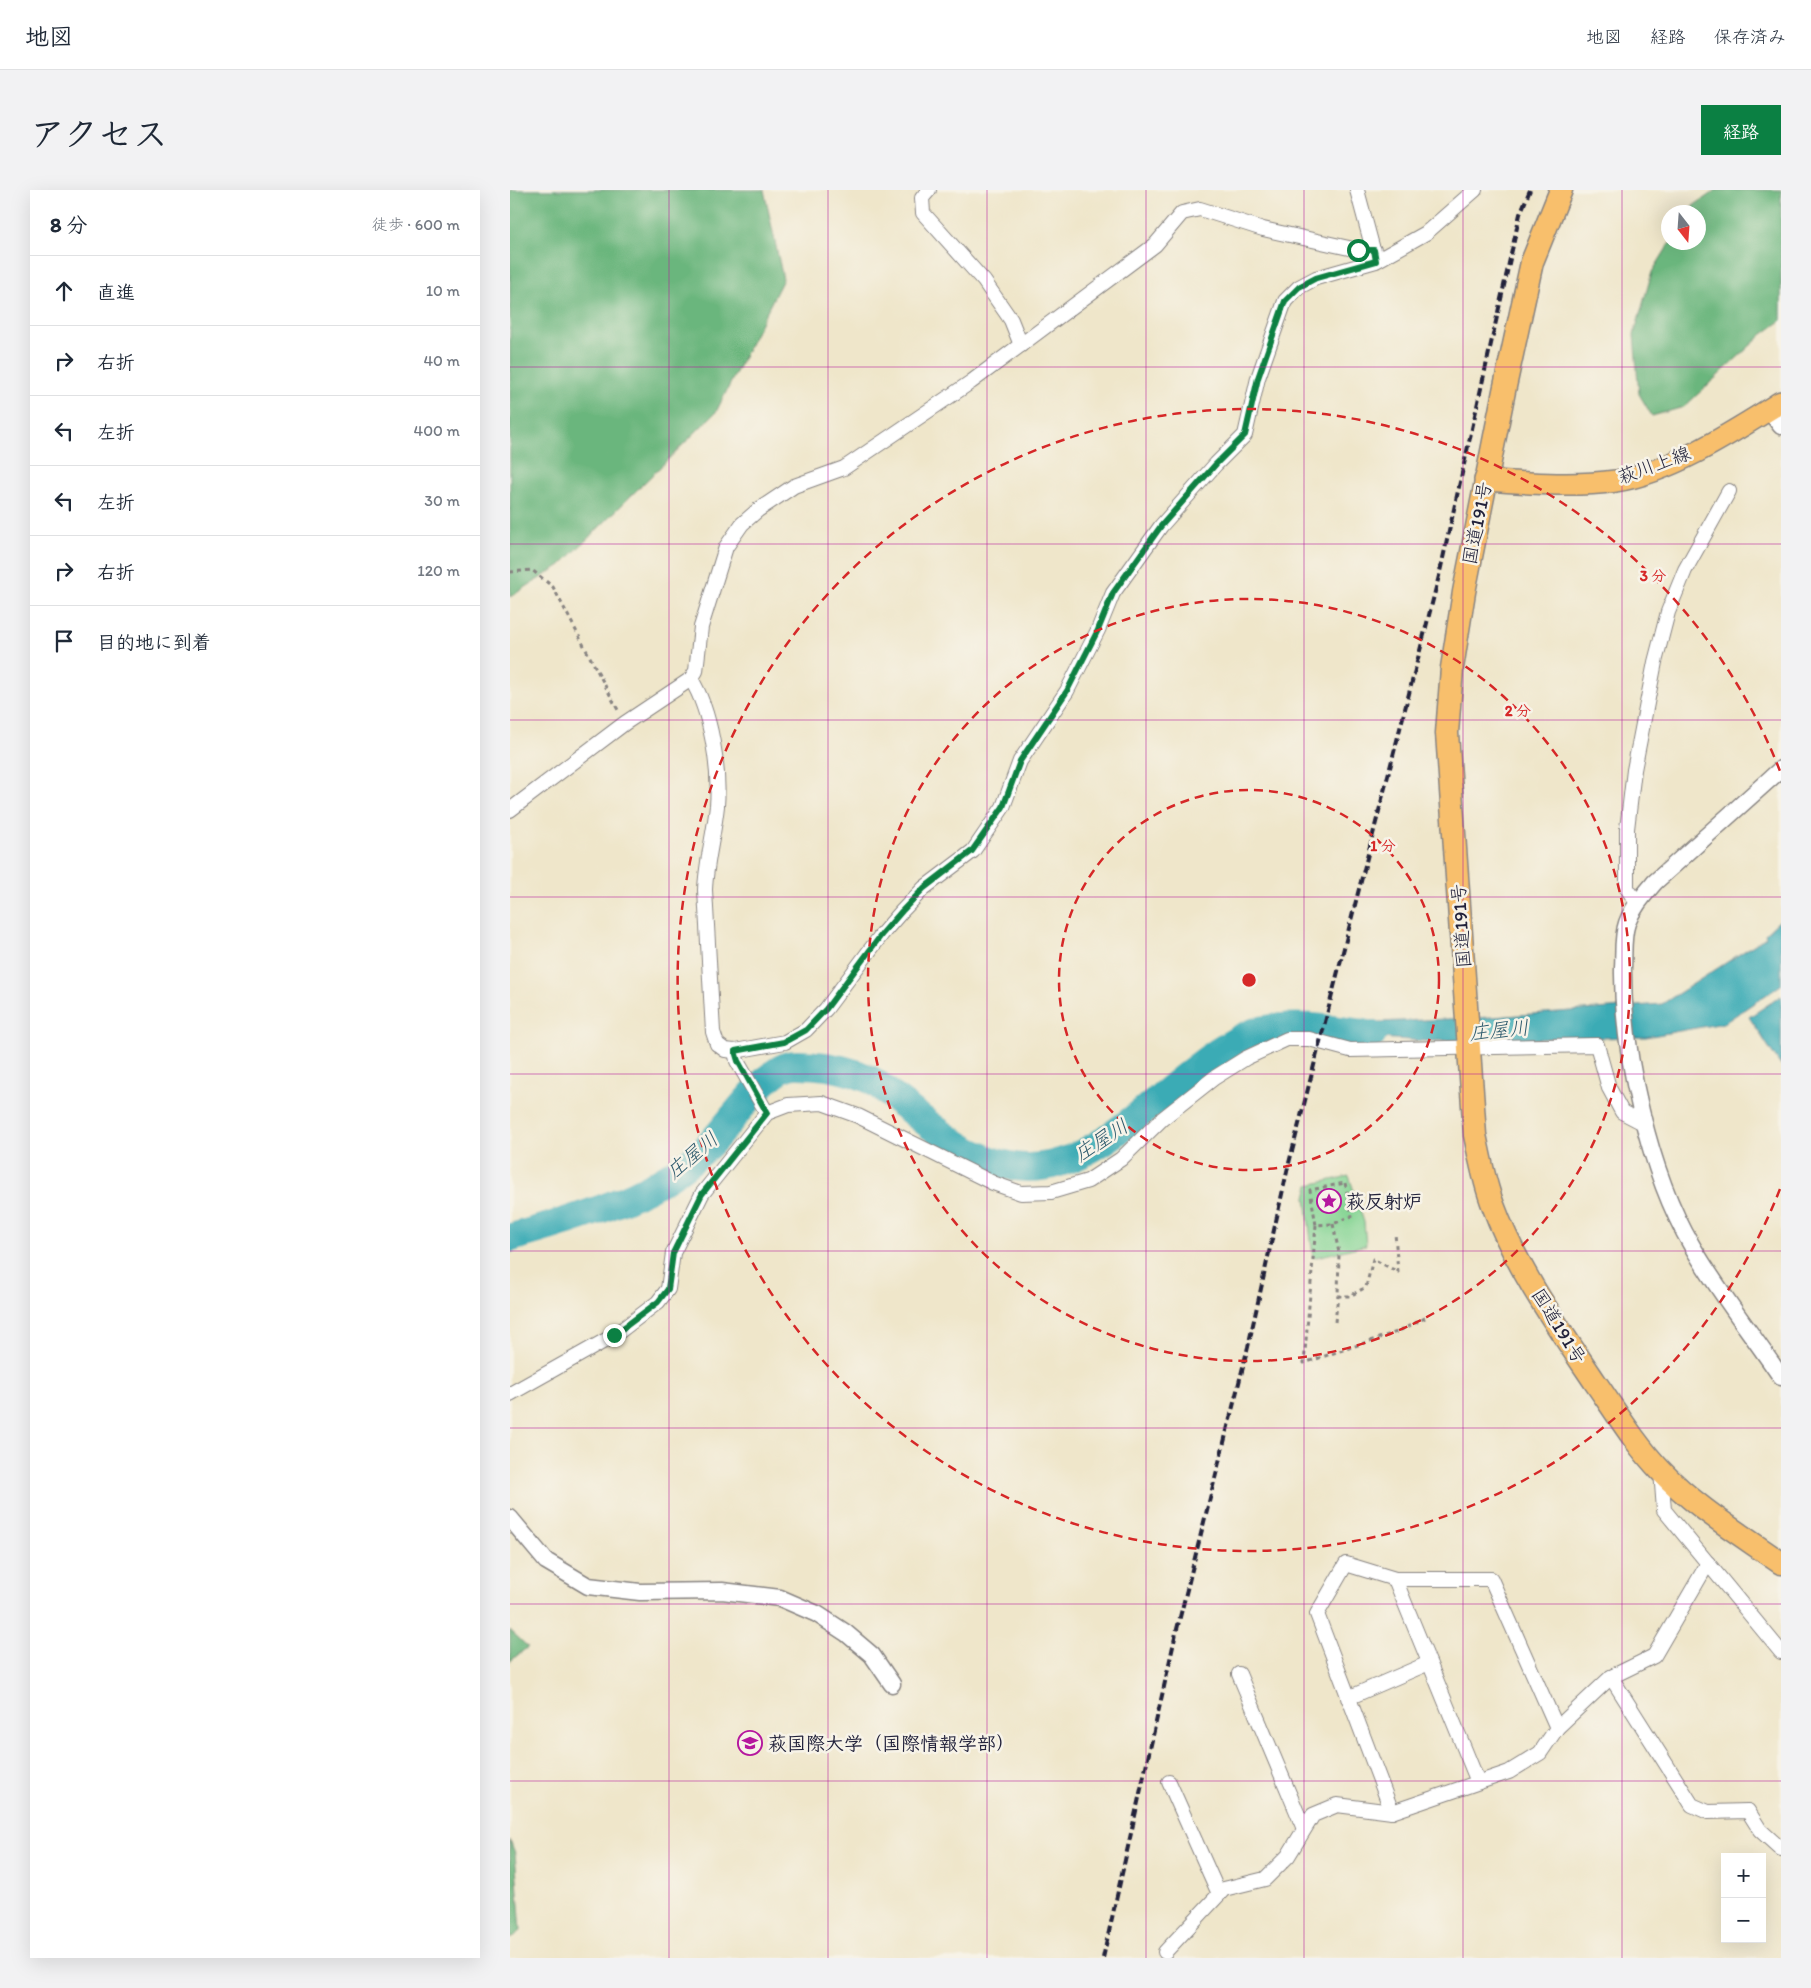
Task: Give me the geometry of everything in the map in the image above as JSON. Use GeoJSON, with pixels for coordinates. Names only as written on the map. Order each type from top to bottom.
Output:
{"type":"FeatureCollection","features":[{"type":"Feature","properties":{"kind":"highway","name":"国道191号"},"geometry":{"type":"LineString","coordinates":[[1561,190],[1532,262],[1485,480],[1452,668],[1447,732],[1475,1135],[1493,1205],[1507,1237],[1535,1288],[1584,1366],[1632,1436],[1661,1471],[1706,1510],[1781,1563]]}},
{"type":"Feature","properties":{"kind":"main road","name":"萩川上線"},"geometry":{"type":"LineString","coordinates":[[1485,480],[1566,485],[1618,480],[1646,473],[1685,457],[1777,413]]}},
{"type":"Feature","properties":{"kind":"street"},"geometry":{"type":"LineString","coordinates":[[929,190],[922,198],[923,214],[984,281],[1011,320],[1021,345]]}},
{"type":"Feature","properties":{"kind":"street"},"geometry":{"type":"LineString","coordinates":[[1357,190],[1375,255]]}},
{"type":"Feature","properties":{"kind":"street"},"geometry":{"type":"LineString","coordinates":[[691,679],[704,708],[713,744],[718,783],[717,807],[706,868],[705,890],[713,1032],[718,1044],[725,1050],[735,1051],[784,1042],[806,1030],[826,1009],[882,934],[902,911],[924,888],[972,851],[1003,807],[1020,761],[1067,691],[1098,630],[1113,593],[1161,526],[1216,464],[1245,435],[1258,378],[1285,301],[1299,287],[1316,278],[1426,233],[1475,190]]}},
{"type":"Feature","properties":{"kind":"street"},"geometry":{"type":"LineString","coordinates":[[510,810],[625,723],[691,679],[696,671],[701,627],[726,547],[742,524],[758,510],[794,486],[844,468],[971,382],[1154,245],[1182,213],[1200,209],[1263,229],[1375,255]]}},
{"type":"Feature","properties":{"kind":"street"},"geometry":{"type":"LineString","coordinates":[[1638,903],[1627,888],[1627,829],[1634,770],[1655,662],[1668,612],[1685,570],[1729,491]]}},
{"type":"Feature","properties":{"kind":"street"},"geometry":{"type":"LineString","coordinates":[[1781,769],[1654,882],[1638,903],[1627,924],[1624,945],[1623,1004],[1645,1124],[1667,1194],[1691,1245],[1781,1378]]}},
{"type":"Feature","properties":{"kind":"street"},"geometry":{"type":"LineString","coordinates":[[510,1394],[614,1335],[658,1302],[668,1289],[673,1253],[702,1194],[767,1113],[788,1105],[822,1103],[858,1116],[993,1183],[1021,1193],[1051,1192],[1088,1181],[1121,1158],[1162,1118],[1214,1078],[1246,1058],[1287,1039],[1309,1038],[1350,1050],[1469,1045],[1597,1044],[1609,1088],[1622,1112],[1645,1124]]}},
{"type":"Feature","properties":{"kind":"street"},"geometry":{"type":"LineString","coordinates":[[735,1051],[738,1061],[767,1113]]}},
{"type":"Feature","properties":{"kind":"street"},"geometry":{"type":"LineString","coordinates":[[1661,1471],[1664,1510],[1781,1652]]}},
{"type":"Feature","properties":{"kind":"street"},"geometry":{"type":"LineString","coordinates":[[510,1518],[546,1561],[588,1586],[640,1592],[722,1591],[780,1598],[816,1614],[846,1633],[872,1655],[892,1684]]}},
{"type":"Feature","properties":{"kind":"street"},"geometry":{"type":"LineString","coordinates":[[1165,1952],[1224,1889],[1265,1879],[1288,1856],[1313,1815],[1337,1805],[1392,1812],[1509,1772],[1540,1753],[1557,1728],[1611,1677],[1654,1656],[1708,1563]]}},
{"type":"Feature","properties":{"kind":"street"},"geometry":{"type":"LineString","coordinates":[[1392,1812],[1317,1614],[1346,1564],[1394,1578],[1491,1579],[1557,1728]]}},
{"type":"Feature","properties":{"kind":"street"},"geometry":{"type":"LineString","coordinates":[[1394,1578],[1478,1782]]}},
{"type":"Feature","properties":{"kind":"street"},"geometry":{"type":"LineString","coordinates":[[1348,1698],[1429,1663]]}},
{"type":"Feature","properties":{"kind":"street"},"geometry":{"type":"LineString","coordinates":[[1239,1674],[1304,1829]]}},
{"type":"Feature","properties":{"kind":"street"},"geometry":{"type":"LineString","coordinates":[[1611,1677],[1692,1805],[1708,1812],[1748,1811],[1760,1830],[1781,1849]]}},
{"type":"Feature","properties":{"kind":"street"},"geometry":{"type":"LineString","coordinates":[[1169,1782],[1219,1894]]}},
{"type":"Feature","properties":{"kind":"path"},"geometry":{"type":"LineString","coordinates":[[510,572],[532,570],[553,587],[625,723]]}},
{"type":"Feature","properties":{"kind":"path"},"geometry":{"type":"LineString","coordinates":[[1316,1225],[1333,1224],[1352,1216],[1345,1183],[1310,1190],[1316,1225],[1304,1363],[1397,1332],[1427,1317]]}},
{"type":"Feature","properties":{"kind":"path"},"geometry":{"type":"LineString","coordinates":[[1333,1224],[1339,1253],[1335,1322]]}},
{"type":"Feature","properties":{"kind":"path"},"geometry":{"type":"LineString","coordinates":[[1338,1296],[1350,1296],[1366,1287],[1373,1259],[1398,1272],[1395,1233]]}},
{"type":"Feature","properties":{"kind":"green space"},"geometry":{"type":"Polygon","coordinates":[[[510,190],[764,190],[783,279],[716,412],[561,565],[510,597],[510,190]]]}},
{"type":"Feature","properties":{"kind":"green space"},"geometry":{"type":"Polygon","coordinates":[[[1716,190],[1781,190],[1781,321],[1763,334],[1684,407],[1652,416],[1639,394],[1634,335],[1652,272],[1666,250],[1706,250],[1706,205],[1694,205],[1716,190]]]}},
{"type":"Feature","properties":{"kind":"green space"},"geometry":{"type":"Polygon","coordinates":[[[1349,1176],[1364,1222],[1366,1245],[1313,1258],[1306,1198],[1309,1185],[1349,1176]]]}},
{"type":"Feature","properties":{"kind":"green space"},"geometry":{"type":"Polygon","coordinates":[[[510,1630],[528,1647],[510,1661],[510,1630]]]}},
{"type":"Feature","properties":{"kind":"green space"},"geometry":{"type":"Polygon","coordinates":[[[510,1840],[515,1853],[521,1931],[510,1939],[510,1840]]]}},
{"type":"Feature","properties":{"kind":"water"},"geometry":{"type":"Polygon","coordinates":[[[1781,919],[1781,985],[1724,1023],[1646,1037],[1425,1041],[1332,1035],[1332,1024],[1493,1017],[1662,1004],[1766,937],[1765,934],[1781,919]]]}},
{"type":"Feature","properties":{"kind":"water"},"geometry":{"type":"Polygon","coordinates":[[[1781,996],[1781,1066],[1749,1017],[1781,996]]]}},
{"type":"Feature","properties":{"kind":"waterway","name":"庄屋川"},"geometry":{"type":"LineString","coordinates":[[510,1238],[590,1213],[616,1203],[666,1178],[710,1144],[748,1099],[770,1077],[791,1065],[826,1066],[862,1076],[876,1083],[961,1147],[998,1163],[1017,1167],[1037,1167],[1062,1162],[1086,1151],[1111,1136],[1202,1064],[1249,1034],[1272,1028],[1301,1027],[1372,1035]]}},
{"type":"Feature","properties":{"kind":"railway"},"geometry":{"type":"LineString","coordinates":[[1103,1958],[1176,1633],[1248,1347],[1288,1167],[1439,576],[1520,214],[1530,190]]}},
{"type":"Feature","properties":{"kind":"place","name":"萩反射炉"},"geometry":{"type":"Point","coordinates":[1329,1201]}},
{"type":"Feature","properties":{"kind":"place","name":"萩国際大学（国際情報学部）"},"geometry":{"type":"Point","coordinates":[750,1743]}},
{"type":"Feature","properties":{"kind":"route"},"geometry":{"type":"LineString","coordinates":[[614,1335],[658,1302],[668,1289],[673,1253],[702,1194],[767,1113],[738,1061],[735,1051],[784,1042],[806,1030],[826,1009],[882,934],[902,911],[924,888],[953,868],[972,851],[1003,807],[1020,761],[1067,691],[1098,630],[1113,593],[1132,564],[1161,526],[1204,480],[1216,464],[1245,435],[1258,378],[1285,301],[1299,287],[1316,278],[1376,261],[1374,250],[1358,250]]}}]}
